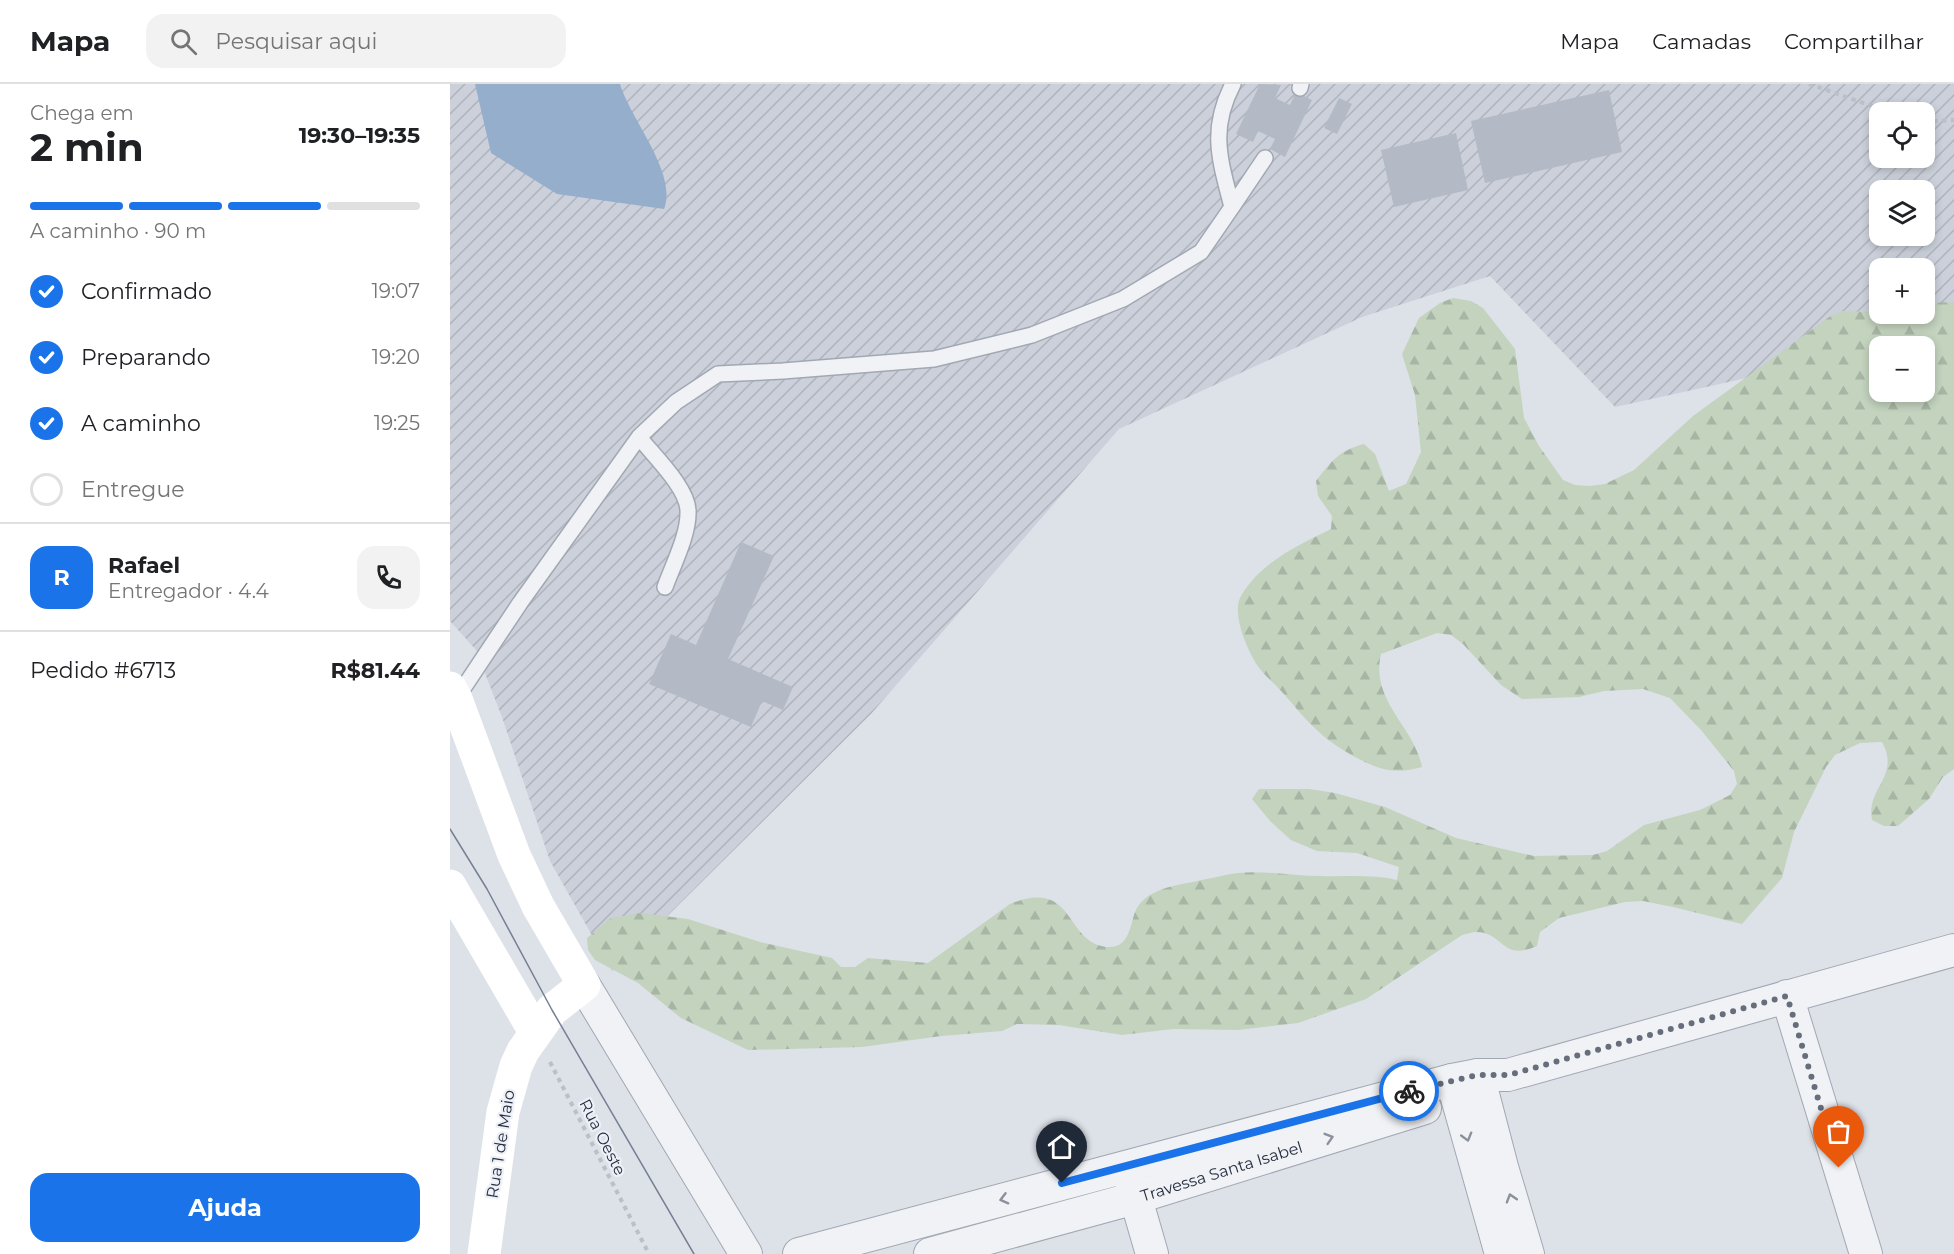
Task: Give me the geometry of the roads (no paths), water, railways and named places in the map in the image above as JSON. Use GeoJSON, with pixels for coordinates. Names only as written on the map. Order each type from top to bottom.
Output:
{"type":"FeatureCollection","features":[{"type":"Feature","properties":{"kind":"main road"},"geometry":{"type":"LineString","coordinates":[[450,886],[543,1021],[584,985],[538,906],[514,855],[453,693]]}},
{"type":"Feature","properties":{"kind":"main road","name":"Rua 1 de Maio"},"geometry":{"type":"LineString","coordinates":[[484,1254],[503,1112],[516,1066],[543,1021]]}},
{"type":"Feature","properties":{"kind":"street","name":"Travessa Santa Isabel"},"geometry":{"type":"LineString","coordinates":[[930,1254],[1136,1198],[1467,1087],[1954,950]]}},
{"type":"Feature","properties":{"kind":"street"},"geometry":{"type":"LineString","coordinates":[[584,985],[746,1254]]}},
{"type":"Feature","properties":{"kind":"street"},"geometry":{"type":"LineString","coordinates":[[1787,996],[1866,1254]]}},
{"type":"Feature","properties":{"kind":"street"},"geometry":{"type":"LineString","coordinates":[[1467,1087],[1501,1254]]}},
{"type":"Feature","properties":{"kind":"street"},"geometry":{"type":"LineString","coordinates":[[1467,1087],[1528,1254]]}},
{"type":"Feature","properties":{"kind":"street","name":"Travessa Santa Isabel"},"geometry":{"type":"LineString","coordinates":[[799,1254],[1127,1166],[1467,1087]]}},
{"type":"Feature","properties":{"kind":"street"},"geometry":{"type":"LineString","coordinates":[[1127,1166],[1152,1254]]}},
{"type":"Feature","properties":{"kind":"lane"},"geometry":{"type":"LineString","coordinates":[[1232,207],[1218,150],[1219,124],[1233,84]]}},
{"type":"Feature","properties":{"kind":"lane"},"geometry":{"type":"LineString","coordinates":[[453,693],[639,437],[676,402],[718,374],[783,371],[934,358],[1032,335],[1123,299],[1201,252],[1265,158]]}},
{"type":"Feature","properties":{"kind":"lane"},"geometry":{"type":"LineString","coordinates":[[639,437],[681,489],[689,509],[686,529],[665,587]]}},
{"type":"Feature","properties":{"kind":"water"},"geometry":{"type":"Polygon","coordinates":[[[475,84],[620,84],[659,163],[667,195],[664,209],[557,194],[491,153],[475,84]]]}},
{"type":"Feature","properties":{"kind":"tram line"},"geometry":{"type":"LineString","coordinates":[[450,829],[487,889],[552,1010],[694,1254]]}}]}
